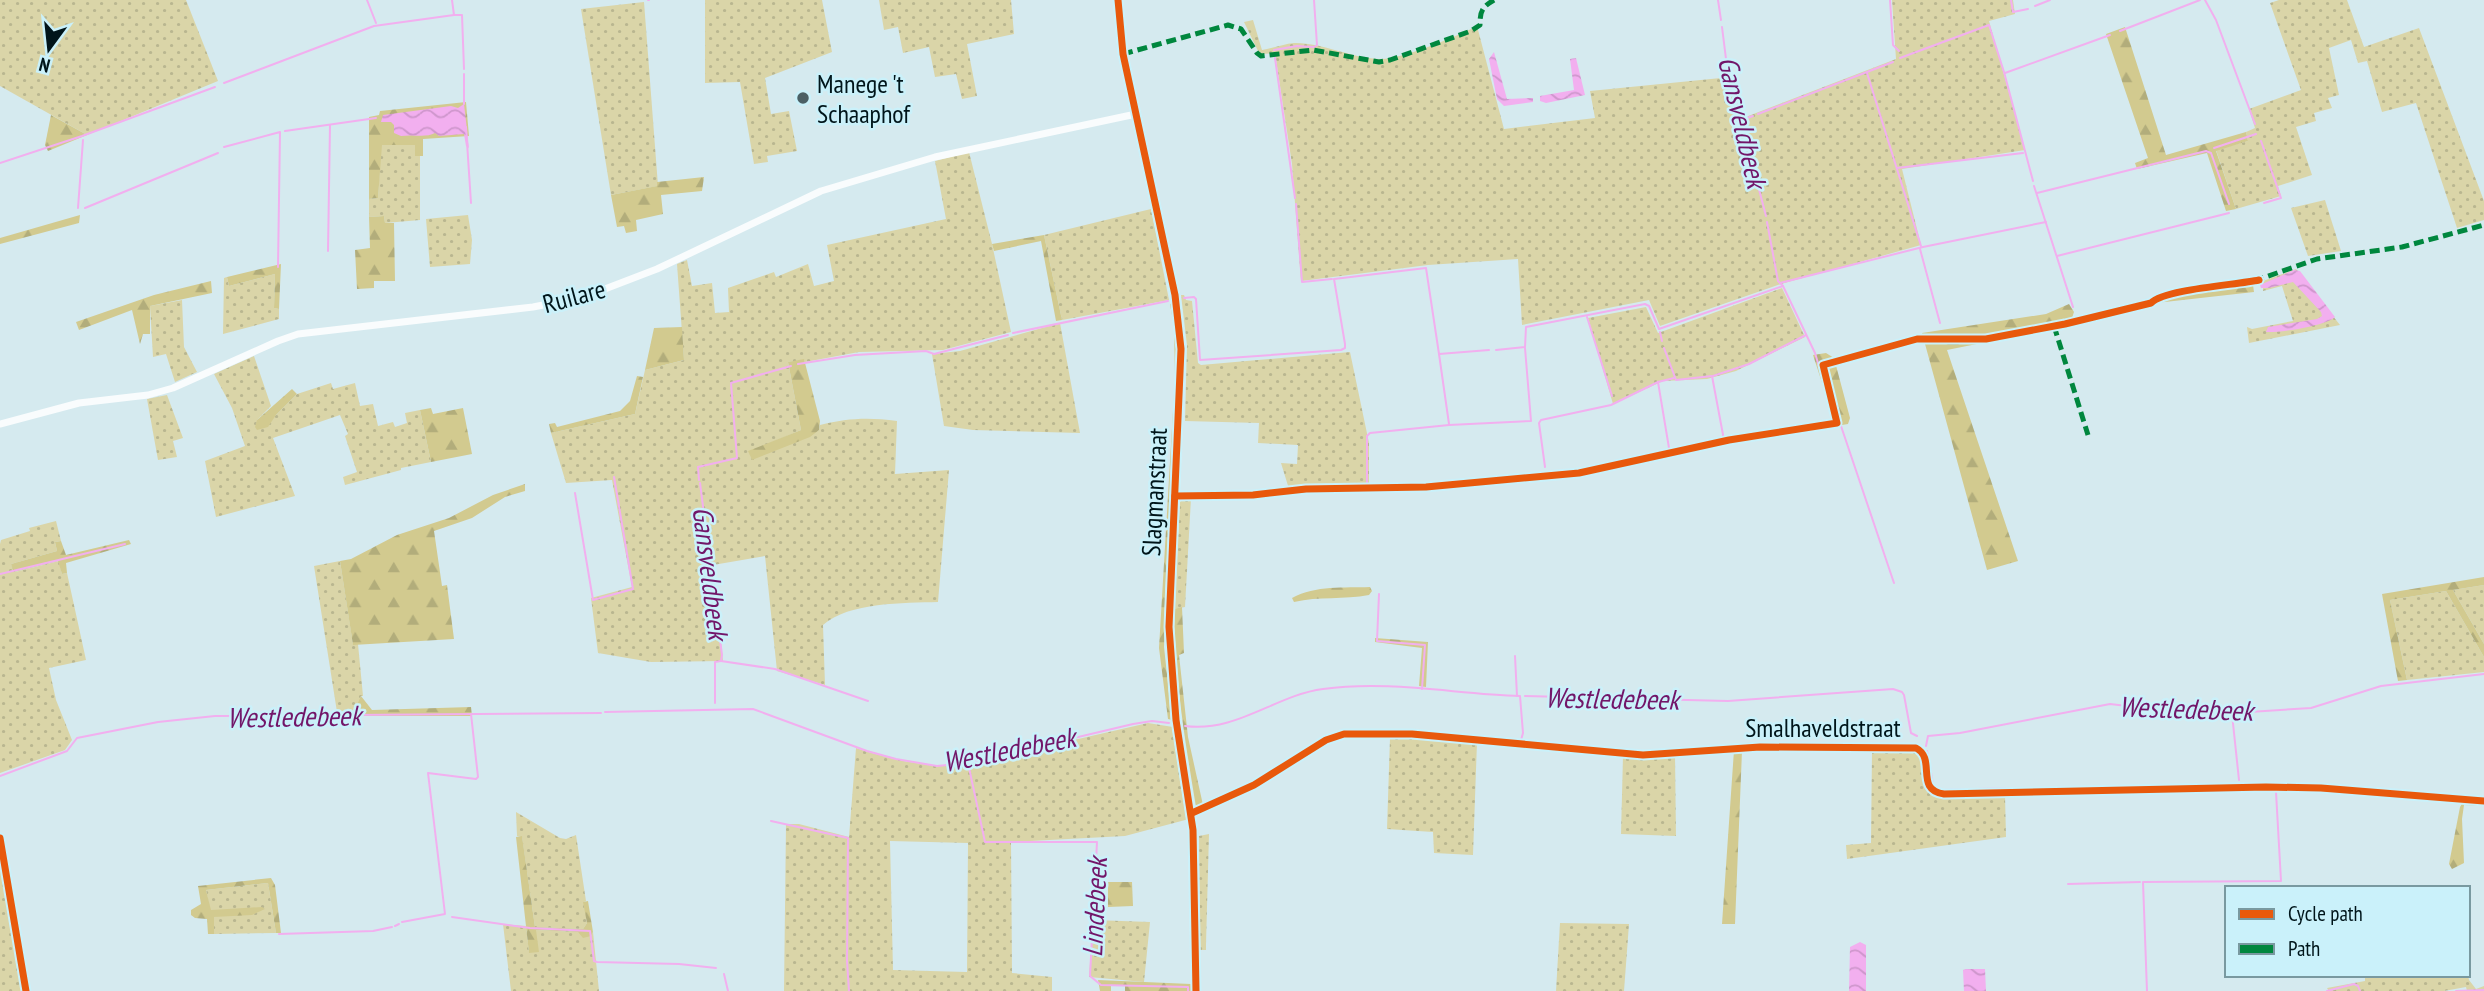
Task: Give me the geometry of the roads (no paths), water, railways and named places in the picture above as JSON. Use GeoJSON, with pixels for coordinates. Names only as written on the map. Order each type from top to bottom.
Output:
{"type":"FeatureCollection","features":[{"type":"Feature","properties":{"kind":"main road","name":"Slagmanstraat"},"geometry":{"type":"LineString","coordinates":[[1118,0],[1120,35],[1175,295],[1181,342],[1182,380],[1169,643],[1176,720],[1192,813],[1196,991]]}},
{"type":"Feature","properties":{"kind":"street","name":"Ruilare"},"geometry":{"type":"LineString","coordinates":[[0,424],[79,403],[148,395],[173,388],[298,334],[533,307],[584,297],[657,269],[821,191],[935,156],[1136,114]]}},
{"type":"Feature","properties":{"kind":"street","name":"Smalhaveldstraat"},"geometry":{"type":"LineString","coordinates":[[1192,813],[1254,785],[1326,740],[1344,734],[1412,734],[1643,755],[1760,747],[1916,748],[1924,756],[1929,788],[1944,794],[2307,787],[2484,801]]}},
{"type":"Feature","properties":{"kind":"water"},"geometry":{"type":"Polygon","coordinates":[[[1494,52],[1507,99],[1533,98],[1533,102],[1504,106],[1497,99],[1489,59],[1494,52]]]}},
{"type":"Feature","properties":{"kind":"water"},"geometry":{"type":"Polygon","coordinates":[[[1576,58],[1585,95],[1546,103],[1540,101],[1540,96],[1574,90],[1570,59],[1576,58]]]}},
{"type":"Feature","properties":{"kind":"water"},"geometry":{"type":"Polygon","coordinates":[[[464,104],[469,148],[466,146],[464,134],[401,136],[394,133],[394,125],[391,122],[381,122],[383,115],[451,106],[458,108],[464,104]]]}},
{"type":"Feature","properties":{"kind":"water"},"geometry":{"type":"Polygon","coordinates":[[[2294,270],[2300,271],[2335,317],[2302,328],[2266,332],[2268,327],[2322,316],[2293,282],[2261,288],[2260,285],[2294,270]]]}},
{"type":"Feature","properties":{"kind":"water"},"geometry":{"type":"Polygon","coordinates":[[[1860,942],[1866,945],[1866,991],[1849,991],[1850,947],[1860,942]]]}},
{"type":"Feature","properties":{"kind":"water"},"geometry":{"type":"Polygon","coordinates":[[[1985,969],[1986,991],[1964,991],[1963,970],[1985,969]]]}},
{"type":"Feature","properties":{"kind":"waterway"},"geometry":{"type":"LineString","coordinates":[[367,0],[376,23]]}},
{"type":"Feature","properties":{"kind":"waterway"},"geometry":{"type":"LineString","coordinates":[[452,0],[454,15],[462,15],[464,69]]}},
{"type":"Feature","properties":{"kind":"waterway"},"geometry":{"type":"LineString","coordinates":[[1274,50],[1317,45],[1314,0]]}},
{"type":"Feature","properties":{"kind":"waterway","name":"Gansveldbeek"},"geometry":{"type":"LineString","coordinates":[[1718,0],[1721,20]]}},
{"type":"Feature","properties":{"kind":"waterway"},"geometry":{"type":"LineString","coordinates":[[1890,0],[1893,45],[1899,51]]}},
{"type":"Feature","properties":{"kind":"waterway"},"geometry":{"type":"LineString","coordinates":[[2011,0],[2013,12],[2028,9]]}},
{"type":"Feature","properties":{"kind":"waterway"},"geometry":{"type":"LineString","coordinates":[[2035,6],[2050,0]]}},
{"type":"Feature","properties":{"kind":"waterway"},"geometry":{"type":"LineString","coordinates":[[2120,31],[2200,0]]}},
{"type":"Feature","properties":{"kind":"waterway"},"geometry":{"type":"LineString","coordinates":[[2205,0],[2216,20],[2255,124]]}},
{"type":"Feature","properties":{"kind":"waterway"},"geometry":{"type":"LineString","coordinates":[[224,83],[374,26],[454,15]]}},
{"type":"Feature","properties":{"kind":"waterway"},"geometry":{"type":"LineString","coordinates":[[1900,58],[1989,25],[2033,181]]}},
{"type":"Feature","properties":{"kind":"waterway","name":"Gansveldbeek"},"geometry":{"type":"LineString","coordinates":[[1722,27],[1727,67],[1766,216]]}},
{"type":"Feature","properties":{"kind":"waterway"},"geometry":{"type":"LineString","coordinates":[[2005,73],[2110,35]]}},
{"type":"Feature","properties":{"kind":"waterway"},"geometry":{"type":"LineString","coordinates":[[1275,58],[1295,198]]}},
{"type":"Feature","properties":{"kind":"waterway"},"geometry":{"type":"LineString","coordinates":[[1758,114],[1893,62]]}},
{"type":"Feature","properties":{"kind":"waterway"},"geometry":{"type":"LineString","coordinates":[[1867,73],[1921,246]]}},
{"type":"Feature","properties":{"kind":"waterway"},"geometry":{"type":"LineString","coordinates":[[464,74],[464,104]]}},
{"type":"Feature","properties":{"kind":"waterway"},"geometry":{"type":"LineString","coordinates":[[0,163],[215,87]]}},
{"type":"Feature","properties":{"kind":"waterway"},"geometry":{"type":"LineString","coordinates":[[1741,120],[1753,116]]}},
{"type":"Feature","properties":{"kind":"waterway"},"geometry":{"type":"LineString","coordinates":[[285,131],[376,118]]}},
{"type":"Feature","properties":{"kind":"waterway"},"geometry":{"type":"LineString","coordinates":[[328,251],[330,125]]}},
{"type":"Feature","properties":{"kind":"waterway"},"geometry":{"type":"LineString","coordinates":[[466,127],[471,203]]}},
{"type":"Feature","properties":{"kind":"waterway"},"geometry":{"type":"LineString","coordinates":[[224,147],[280,132],[278,267]]}},
{"type":"Feature","properties":{"kind":"waterway"},"geometry":{"type":"LineString","coordinates":[[2214,148],[2256,134]]}},
{"type":"Feature","properties":{"kind":"waterway"},"geometry":{"type":"LineString","coordinates":[[78,208],[83,140]]}},
{"type":"Feature","properties":{"kind":"waterway"},"geometry":{"type":"LineString","coordinates":[[2261,141],[2281,198],[2264,203]]}},
{"type":"Feature","properties":{"kind":"waterway"},"geometry":{"type":"LineString","coordinates":[[2037,193],[2206,151],[2211,153],[2229,204]]}},
{"type":"Feature","properties":{"kind":"waterway"},"geometry":{"type":"LineString","coordinates":[[85,208],[218,153]]}},
{"type":"Feature","properties":{"kind":"waterway"},"geometry":{"type":"LineString","coordinates":[[1897,168],[2023,153]]}},
{"type":"Feature","properties":{"kind":"waterway"},"geometry":{"type":"LineString","coordinates":[[2034,186],[2073,307]]}},
{"type":"Feature","properties":{"kind":"waterway"},"geometry":{"type":"LineString","coordinates":[[1296,204],[1302,282],[1332,279]]}},
{"type":"Feature","properties":{"kind":"waterway"},"geometry":{"type":"LineString","coordinates":[[2057,256],[2229,213]]}},
{"type":"Feature","properties":{"kind":"waterway","name":"Gansveldbeek"},"geometry":{"type":"LineString","coordinates":[[1767,222],[1778,281],[1783,286],[1815,353],[1834,417]]}},
{"type":"Feature","properties":{"kind":"waterway"},"geometry":{"type":"LineString","coordinates":[[1780,283],[1923,247],[2046,222]]}},
{"type":"Feature","properties":{"kind":"waterway"},"geometry":{"type":"LineString","coordinates":[[1920,249],[1940,323]]}},
{"type":"Feature","properties":{"kind":"waterway","name":"Gansveldbeek"},"geometry":{"type":"LineString","coordinates":[[1184,298],[1196,299],[1200,360],[1341,350],[1345,348],[1345,344],[1334,279],[1426,268],[1439,354],[1489,350]]}},
{"type":"Feature","properties":{"kind":"waterway","name":"Gansveldbeek"},"geometry":{"type":"LineString","coordinates":[[1496,350],[1525,347],[1526,327],[1645,304],[1649,306],[1659,329],[1783,286]]}},
{"type":"Feature","properties":{"kind":"waterway","name":"Gansveldbeek"},"geometry":{"type":"LineString","coordinates":[[1013,333],[1168,301]]}},
{"type":"Feature","properties":{"kind":"waterway"},"geometry":{"type":"LineString","coordinates":[[1587,317],[1612,396]]}},
{"type":"Feature","properties":{"kind":"waterway"},"geometry":{"type":"LineString","coordinates":[[1660,332],[1662,341]]}},
{"type":"Feature","properties":{"kind":"waterway","name":"Gansveldbeek"},"geometry":{"type":"LineString","coordinates":[[798,364],[855,355],[926,351],[934,354],[1008,335]]}},
{"type":"Feature","properties":{"kind":"waterway"},"geometry":{"type":"LineString","coordinates":[[1713,376],[1749,364],[1806,335]]}},
{"type":"Feature","properties":{"kind":"waterway"},"geometry":{"type":"LineString","coordinates":[[1367,484],[1367,436],[1370,433],[1449,425],[1531,421],[1525,348]]}},
{"type":"Feature","properties":{"kind":"waterway"},"geometry":{"type":"LineString","coordinates":[[1664,348],[1676,380],[1712,376],[1724,440]]}},
{"type":"Feature","properties":{"kind":"waterway"},"geometry":{"type":"LineString","coordinates":[[1439,354],[1449,424]]}},
{"type":"Feature","properties":{"kind":"waterway","name":"Gansveldbeek"},"geometry":{"type":"LineString","coordinates":[[699,480],[698,467],[737,458],[731,383],[791,366]]}},
{"type":"Feature","properties":{"kind":"waterway"},"geometry":{"type":"LineString","coordinates":[[1828,372],[1839,416]]}},
{"type":"Feature","properties":{"kind":"waterway"},"geometry":{"type":"LineString","coordinates":[[1669,448],[1658,382],[1674,378]]}},
{"type":"Feature","properties":{"kind":"waterway"},"geometry":{"type":"LineString","coordinates":[[1545,467],[1539,423],[1541,420],[1611,405],[1658,382]]}},
{"type":"Feature","properties":{"kind":"waterway"},"geometry":{"type":"LineString","coordinates":[[1841,426],[1894,583]]}},
{"type":"Feature","properties":{"kind":"waterway"},"geometry":{"type":"LineString","coordinates":[[575,493],[593,600],[633,589],[614,477]]}},
{"type":"Feature","properties":{"kind":"waterway","name":"Gansveldbeek"},"geometry":{"type":"LineString","coordinates":[[700,483],[722,655],[721,661],[715,662],[715,703]]}},
{"type":"Feature","properties":{"kind":"waterway"},"geometry":{"type":"LineString","coordinates":[[0,574],[125,544]]}},
{"type":"Feature","properties":{"kind":"waterway"},"geometry":{"type":"LineString","coordinates":[[1379,594],[1377,641],[1425,645],[1422,689]]}},
{"type":"Feature","properties":{"kind":"waterway"},"geometry":{"type":"LineString","coordinates":[[1515,656],[1517,696]]}},
{"type":"Feature","properties":{"kind":"waterway"},"geometry":{"type":"LineString","coordinates":[[721,661],[775,669],[868,701]]}},
{"type":"Feature","properties":{"kind":"waterway","name":"Westledebeek"},"geometry":{"type":"LineString","coordinates":[[1926,746],[1928,736],[1960,733],[2110,704],[2203,715],[2311,708],[2381,686],[2484,674]]}},
{"type":"Feature","properties":{"kind":"waterway","name":"Westledebeek"},"geometry":{"type":"LineString","coordinates":[[1185,726],[1221,724],[1289,698],[1323,689],[1397,687],[1520,696],[1523,733],[1521,740]]}},
{"type":"Feature","properties":{"kind":"waterway","name":"Westledebeek"},"geometry":{"type":"LineString","coordinates":[[1525,696],[1728,701],[1893,689],[1904,695],[1911,733],[1917,736]]}},
{"type":"Feature","properties":{"kind":"waterway","name":"Westledebeek"},"geometry":{"type":"LineString","coordinates":[[605,712],[753,709],[867,751],[937,766],[968,763],[1133,724],[1152,721],[1169,723]]}},
{"type":"Feature","properties":{"kind":"waterway","name":"Westledebeek"},"geometry":{"type":"LineString","coordinates":[[0,776],[67,751],[77,738],[158,722],[215,716],[601,713]]}},
{"type":"Feature","properties":{"kind":"waterway"},"geometry":{"type":"LineString","coordinates":[[402,922],[445,914],[428,773],[476,779],[478,777],[471,714]]}},
{"type":"Feature","properties":{"kind":"waterway"},"geometry":{"type":"LineString","coordinates":[[2232,714],[2239,780]]}},
{"type":"Feature","properties":{"kind":"waterway"},"geometry":{"type":"LineString","coordinates":[[1927,751],[1929,761]]}},
{"type":"Feature","properties":{"kind":"waterway","name":"Lindebeek"},"geometry":{"type":"LineString","coordinates":[[968,763],[985,842],[1097,842],[1090,976],[1101,985],[1188,987],[1188,991]]}},
{"type":"Feature","properties":{"kind":"waterway"},"geometry":{"type":"LineString","coordinates":[[1930,766],[1933,785]]}},
{"type":"Feature","properties":{"kind":"waterway"},"geometry":{"type":"LineString","coordinates":[[1943,790],[2012,788]]}},
{"type":"Feature","properties":{"kind":"waterway"},"geometry":{"type":"LineString","coordinates":[[2147,991],[2143,882],[2281,881],[2276,792]]}},
{"type":"Feature","properties":{"kind":"waterway"},"geometry":{"type":"LineString","coordinates":[[771,821],[848,838],[849,991]]}},
{"type":"Feature","properties":{"kind":"waterway"},"geometry":{"type":"LineString","coordinates":[[2068,884],[2140,882]]}},
{"type":"Feature","properties":{"kind":"waterway"},"geometry":{"type":"LineString","coordinates":[[452,917],[530,928],[590,931],[594,961],[597,962],[679,964],[716,968]]}},
{"type":"Feature","properties":{"kind":"waterway"},"geometry":{"type":"LineString","coordinates":[[395,926],[399,924]]}},
{"type":"Feature","properties":{"kind":"waterway"},"geometry":{"type":"LineString","coordinates":[[279,934],[373,931],[392,927]]}},
{"type":"Feature","properties":{"kind":"waterway"},"geometry":{"type":"LineString","coordinates":[[724,974],[728,991]]}},
{"type":"Feature","properties":{"kind":"waterway","name":"Lindebeek"},"geometry":{"type":"LineString","coordinates":[[2327,991],[2354,984],[2360,991]]}},
{"type":"Feature","properties":{"kind":"waterway","name":"Lindebeek"},"geometry":{"type":"LineString","coordinates":[[2456,991],[2484,990]]}},
{"type":"Feature","properties":{"kind":"place","name":"Manege 't Schaaphof"},"geometry":{"type":"Point","coordinates":[803,98]}}]}
